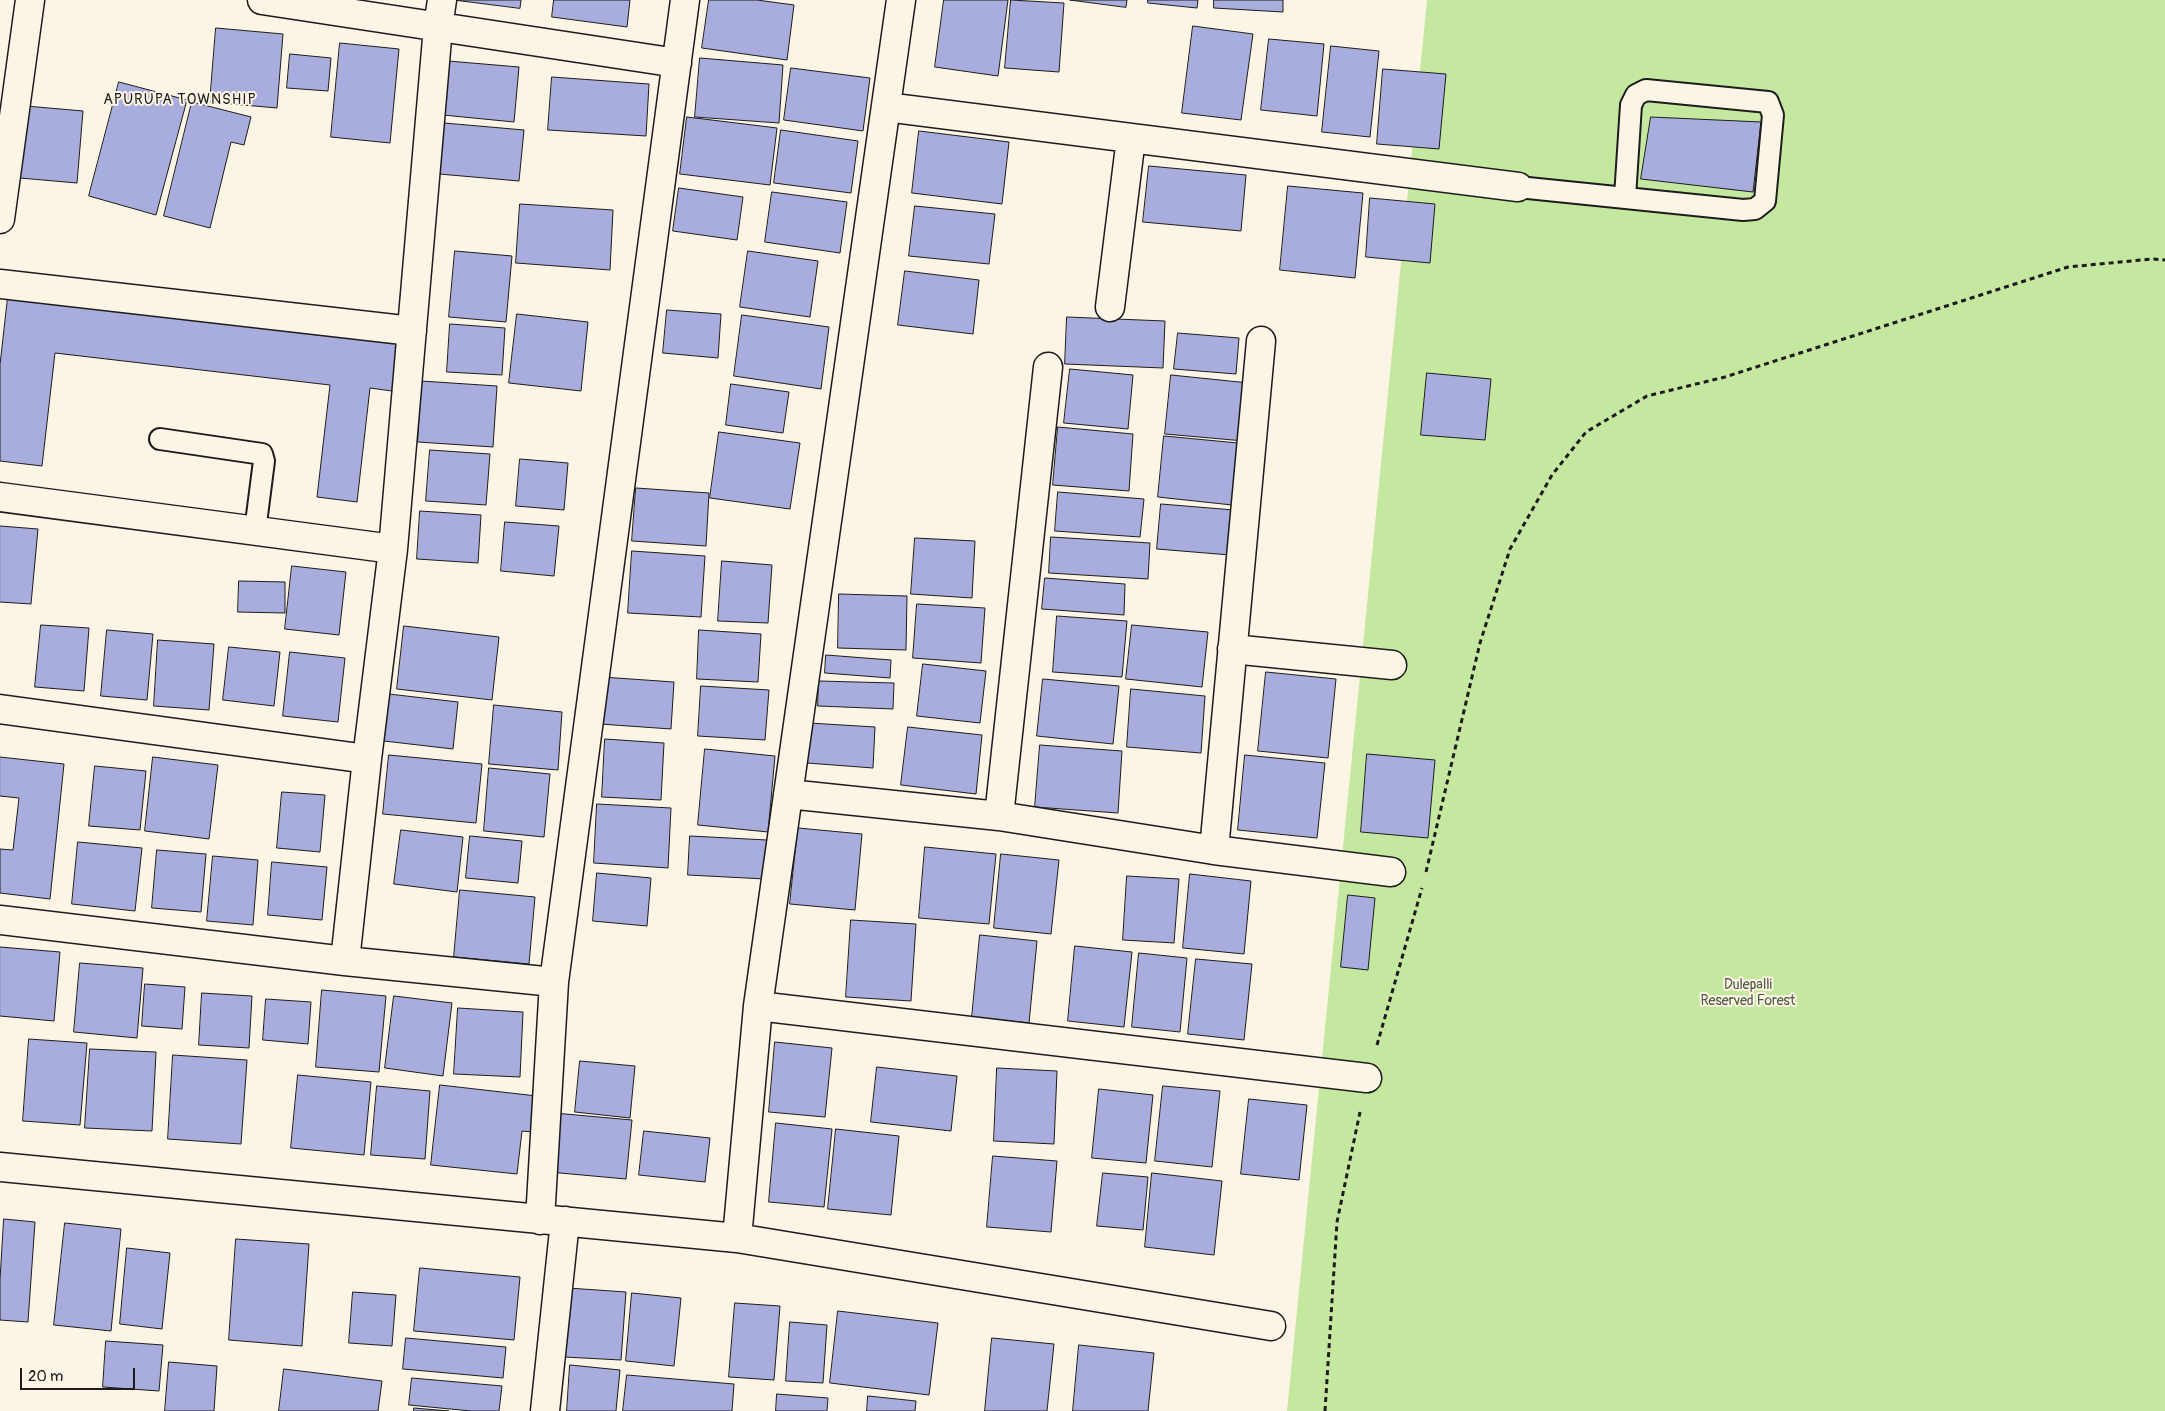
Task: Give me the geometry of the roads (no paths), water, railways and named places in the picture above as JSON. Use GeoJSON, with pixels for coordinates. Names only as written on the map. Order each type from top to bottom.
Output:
{"type":"FeatureCollection","features":[{"type":"Feature","properties":{"kind":"street"},"geometry":{"type":"LineString","coordinates":[[0,219],[30,0]]}},
{"type":"Feature","properties":{"kind":"street"},"geometry":{"type":"LineString","coordinates":[[262,0],[677,63]]}},
{"type":"Feature","properties":{"kind":"street"},"geometry":{"type":"LineString","coordinates":[[345,962],[367,759],[393,549],[438,27],[442,0]]}},
{"type":"Feature","properties":{"kind":"street"},"geometry":{"type":"LineString","coordinates":[[545,1411],[552,1220],[554,982],[685,0]]}},
{"type":"Feature","properties":{"kind":"street"},"geometry":{"type":"LineString","coordinates":[[737,1238],[758,1006],[901,0]]}},
{"type":"Feature","properties":{"kind":"street"},"geometry":{"type":"LineString","coordinates":[[886,107],[1518,186]]}},
{"type":"Feature","properties":{"kind":"street"},"geometry":{"type":"LineString","coordinates":[[1110,307],[1131,138]]}},
{"type":"Feature","properties":{"kind":"street"},"geometry":{"type":"LineString","coordinates":[[0,284],[412,331]]}},
{"type":"Feature","properties":{"kind":"street"},"geometry":{"type":"LineString","coordinates":[[1214,850],[1261,341]]}},
{"type":"Feature","properties":{"kind":"street"},"geometry":{"type":"LineString","coordinates":[[999,816],[1048,367]]}},
{"type":"Feature","properties":{"kind":"street"},"geometry":{"type":"LineString","coordinates":[[0,497],[393,549]]}},
{"type":"Feature","properties":{"kind":"street"},"geometry":{"type":"LineString","coordinates":[[1232,649],[1392,665]]}},
{"type":"Feature","properties":{"kind":"street"},"geometry":{"type":"LineString","coordinates":[[0,709],[367,759]]}},
{"type":"Feature","properties":{"kind":"street"},"geometry":{"type":"LineString","coordinates":[[788,794],[999,816],[1214,850],[1391,872]]}},
{"type":"Feature","properties":{"kind":"street"},"geometry":{"type":"LineString","coordinates":[[0,920],[345,962],[554,982]]}},
{"type":"Feature","properties":{"kind":"street"},"geometry":{"type":"LineString","coordinates":[[758,1006],[1367,1078]]}},
{"type":"Feature","properties":{"kind":"street"},"geometry":{"type":"LineString","coordinates":[[0,1167],[737,1238],[1271,1326]]}},
{"type":"Feature","properties":{"kind":"lane"},"geometry":{"type":"LineString","coordinates":[[1518,186],[1626,197],[1755,210],[1765,201],[1773,116],[1768,102],[1646,90],[1636,96],[1631,105],[1626,197]]}},
{"type":"Feature","properties":{"kind":"lane"},"geometry":{"type":"LineString","coordinates":[[160,439],[262,454],[264,461],[255,531]]}},
{"type":"Feature","properties":{"kind":"district","name":"APURUPA TOWNSHIP"},"geometry":{"type":"Point","coordinates":[180,100]}},
{"type":"Feature","properties":{"kind":"park label","name":"Dulepalli Reserved Forest"},"geometry":{"type":"Point","coordinates":[1748,994]}}]}
